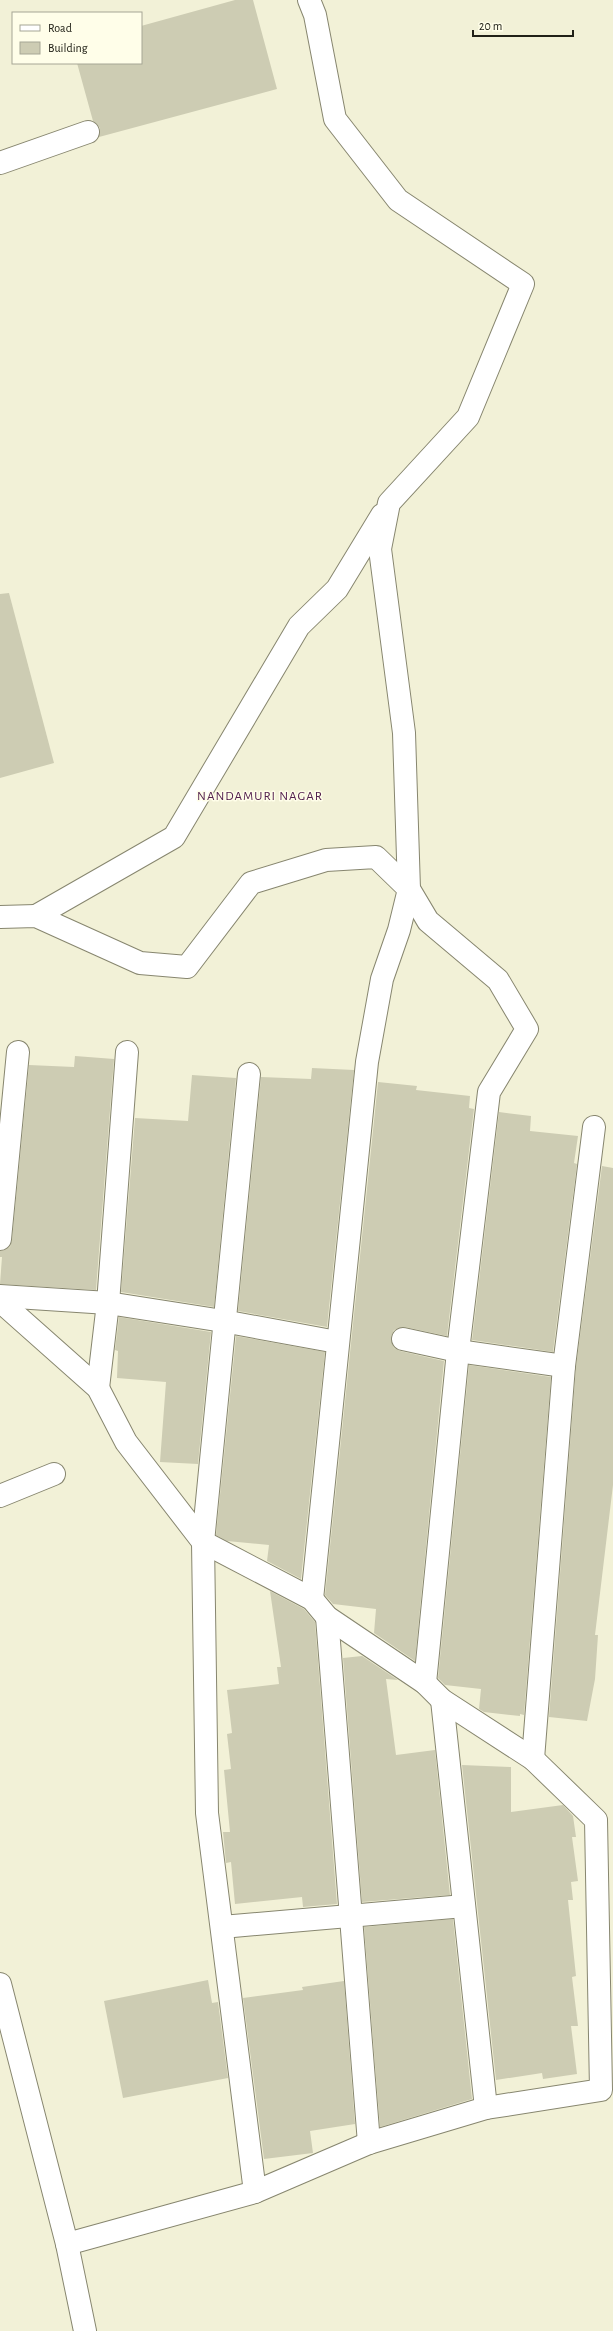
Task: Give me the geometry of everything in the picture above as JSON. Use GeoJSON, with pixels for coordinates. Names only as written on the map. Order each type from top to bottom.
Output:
{"type":"FeatureCollection","features":[{"type":"Feature","properties":{"kind":"street"},"geometry":{"type":"LineString","coordinates":[[36,916],[174,837],[299,626],[337,589],[389,504],[468,417],[523,284],[398,200],[335,119],[316,15],[309,0]]}},
{"type":"Feature","properties":{"kind":"street"},"geometry":{"type":"LineString","coordinates":[[0,163],[88,132]]}},
{"type":"Feature","properties":{"kind":"street"},"geometry":{"type":"LineString","coordinates":[[312,1599],[337,1342],[367,1062],[382,979],[399,930],[409,889],[404,733],[380,549],[389,504]]}},
{"type":"Feature","properties":{"kind":"street"},"geometry":{"type":"LineString","coordinates":[[0,917],[36,916],[140,963],[187,967],[251,883],[326,860],[376,857],[409,889],[428,921],[498,980],[527,1029],[489,1092],[458,1351],[425,1684]]}},
{"type":"Feature","properties":{"kind":"street"},"geometry":{"type":"LineString","coordinates":[[0,1239],[18,1052]]}},
{"type":"Feature","properties":{"kind":"street"},"geometry":{"type":"LineString","coordinates":[[98,1388],[108,1303],[127,1052]]}},
{"type":"Feature","properties":{"kind":"street"},"geometry":{"type":"LineString","coordinates":[[248,1074],[223,1320],[203,1542],[207,1813],[255,2192]]}},
{"type":"Feature","properties":{"kind":"street"},"geometry":{"type":"LineString","coordinates":[[532,1759],[564,1366],[594,1127]]}},
{"type":"Feature","properties":{"kind":"street"},"geometry":{"type":"LineString","coordinates":[[0,1296],[108,1303],[223,1320],[337,1342]]}},
{"type":"Feature","properties":{"kind":"street"},"geometry":{"type":"LineString","coordinates":[[0,1301],[98,1388],[126,1442],[203,1542],[312,1599],[327,1617],[425,1684],[442,1700],[532,1759],[596,1820],[601,2090],[486,2108],[369,2143],[255,2192],[68,2244]]}},
{"type":"Feature","properties":{"kind":"street"},"geometry":{"type":"LineString","coordinates":[[403,1339],[458,1351],[564,1366]]}},
{"type":"Feature","properties":{"kind":"street"},"geometry":{"type":"LineString","coordinates":[[0,1496],[54,1474]]}},
{"type":"Feature","properties":{"kind":"street"},"geometry":{"type":"LineString","coordinates":[[327,1617],[369,2143]]}},
{"type":"Feature","properties":{"kind":"street"},"geometry":{"type":"LineString","coordinates":[[442,1700],[486,2108]]}},
{"type":"Feature","properties":{"kind":"street"},"geometry":{"type":"LineString","coordinates":[[222,1927],[464,1906]]}},
{"type":"Feature","properties":{"kind":"street"},"geometry":{"type":"LineString","coordinates":[[0,1984],[68,2244],[85,2331]]}},
{"type":"Feature","properties":{"kind":"building"},"geometry":{"type":"Polygon","coordinates":[[[235,0],[253,0],[277,89],[99,137],[100,128],[93,121],[77,64],[142,64],[142,26],[235,0]]]}},
{"type":"Feature","properties":{"kind":"building"},"geometry":{"type":"Polygon","coordinates":[[[9,593],[54,763],[0,778],[0,594],[9,593]]]}},
{"type":"Feature","properties":{"kind":"building"},"geometry":{"type":"Polygon","coordinates":[[[75,1056],[114,1059],[96,1290],[0,1284],[2,1257],[0,1257],[0,1251],[10,1247],[12,1240],[29,1065],[74,1067],[75,1056]]]}},
{"type":"Feature","properties":{"kind":"building"},"geometry":{"type":"Polygon","coordinates":[[[312,1068],[354,1070],[327,1327],[238,1311],[261,1077],[311,1079],[312,1068]]]}},
{"type":"Feature","properties":{"kind":"building"},"geometry":{"type":"Polygon","coordinates":[[[192,1075],[236,1078],[214,1307],[121,1292],[135,1118],[188,1121],[192,1075]]]}},
{"type":"Feature","properties":{"kind":"building"},"geometry":{"type":"Polygon","coordinates":[[[378,1082],[417,1086],[416,1090],[470,1096],[469,1108],[474,1109],[447,1336],[405,1327],[394,1330],[391,1337],[394,1348],[400,1351],[444,1361],[415,1661],[374,1633],[376,1609],[333,1604],[325,1595],[378,1082]]]}},
{"type":"Feature","properties":{"kind":"building"},"geometry":{"type":"Polygon","coordinates":[[[499,1112],[531,1116],[530,1131],[578,1136],[574,1163],[577,1164],[553,1352],[472,1340],[499,1112]]]}},
{"type":"Feature","properties":{"kind":"building"},"geometry":{"type":"Polygon","coordinates":[[[602,1166],[613,1168],[613,1485],[595,1635],[598,1635],[595,1679],[587,1721],[549,1717],[576,1367],[602,1166]]]}},
{"type":"Feature","properties":{"kind":"building"},"geometry":{"type":"Polygon","coordinates":[[[119,1317],[211,1332],[198,1464],[160,1462],[166,1382],[117,1378],[118,1351],[115,1350],[119,1317]]]}},
{"type":"Feature","properties":{"kind":"building"},"geometry":{"type":"Polygon","coordinates":[[[236,1336],[325,1352],[301,1579],[267,1561],[269,1545],[227,1541],[216,1535],[236,1336]]]}},
{"type":"Feature","properties":{"kind":"building"},"geometry":{"type":"Polygon","coordinates":[[[469,1365],[551,1377],[524,1715],[520,1714],[520,1716],[484,1712],[479,1709],[481,1689],[445,1685],[438,1678],[469,1365]]]}},
{"type":"Feature","properties":{"kind":"building"},"geometry":{"type":"Polygon","coordinates":[[[270,1591],[304,1609],[315,1622],[337,1904],[303,1907],[302,1897],[235,1904],[231,1862],[226,1863],[223,1832],[230,1832],[224,1770],[231,1769],[227,1734],[232,1733],[227,1690],[279,1684],[277,1667],[281,1667],[270,1591]]]}},
{"type":"Feature","properties":{"kind":"building"},"geometry":{"type":"Polygon","coordinates":[[[362,1656],[398,1680],[386,1679],[396,1755],[435,1750],[450,1895],[362,1902],[343,1658],[362,1656]]]}},
{"type":"Feature","properties":{"kind":"building"},"geometry":{"type":"Polygon","coordinates":[[[462,1765],[511,1767],[511,1812],[563,1805],[573,1816],[576,1837],[572,1837],[578,1881],[571,1882],[573,1900],[568,1900],[576,1976],[572,1977],[578,2026],[571,2026],[577,2074],[543,2079],[542,2073],[496,2080],[462,1765]]]}},
{"type":"Feature","properties":{"kind":"building"},"geometry":{"type":"Polygon","coordinates":[[[453,1919],[472,2099],[380,2127],[364,1927],[453,1919]]]}},
{"type":"Feature","properties":{"kind":"building"},"geometry":{"type":"Polygon","coordinates":[[[208,1980],[212,2003],[218,2002],[228,2078],[123,2098],[104,2001],[208,1980]]]}},
{"type":"Feature","properties":{"kind":"building"},"geometry":{"type":"Polygon","coordinates":[[[344,1981],[355,2124],[310,2131],[313,2153],[264,2159],[243,1998],[303,1990],[302,1987],[344,1981]]]}},
{"type":"Feature","properties":{"kind":"district","name":"NANDAMURI NAGAR"},"geometry":{"type":"Point","coordinates":[260,796]}}]}
